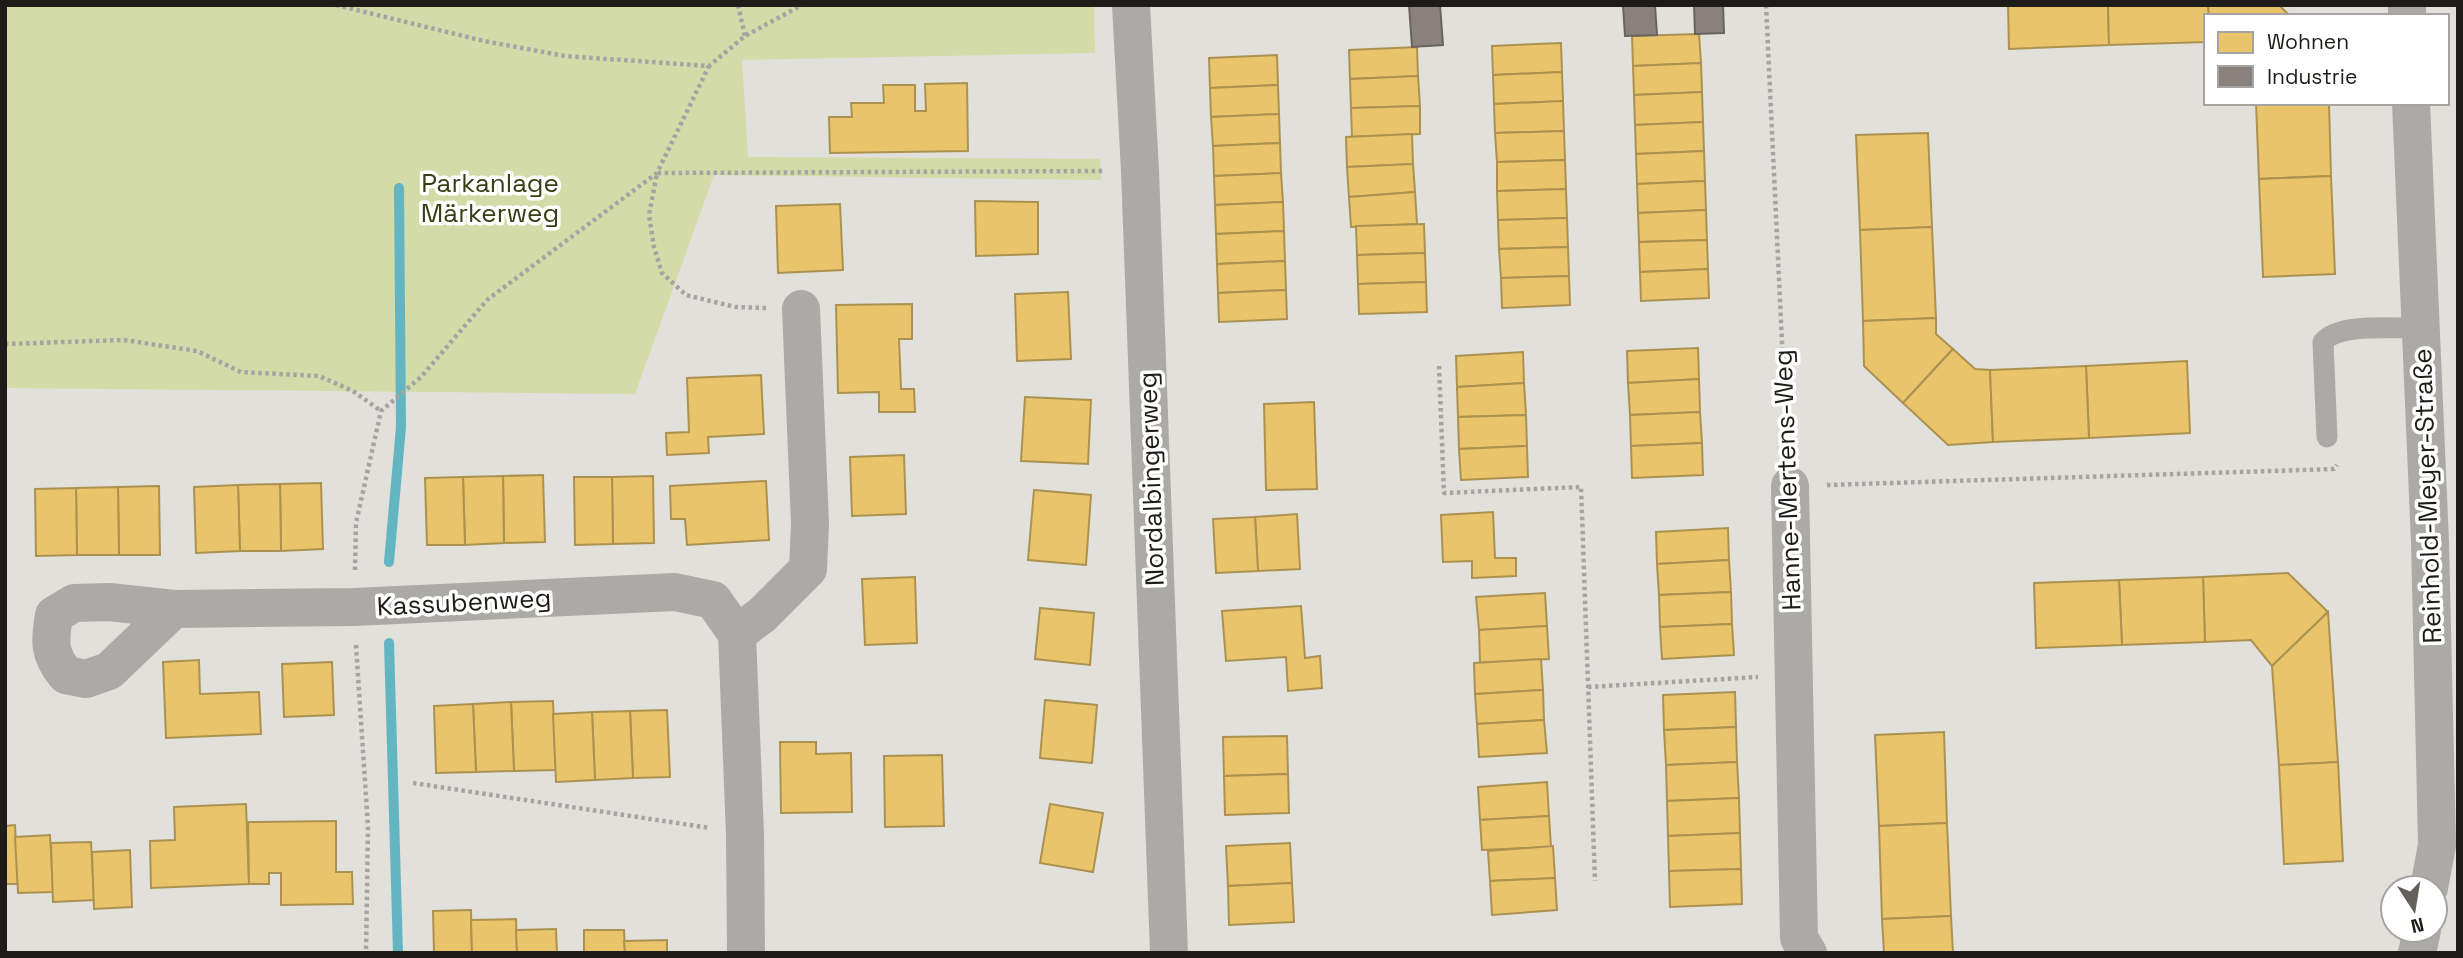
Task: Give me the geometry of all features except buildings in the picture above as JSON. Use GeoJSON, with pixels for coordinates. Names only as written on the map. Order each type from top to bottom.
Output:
{"type":"FeatureCollection","features":[{"type":"Feature","properties":{"kind":"street","name":"Nordalbingerweg"},"geometry":{"type":"LineString","coordinates":[[1131,5],[1140,171],[1169,953]]}},
{"type":"Feature","properties":{"kind":"street","name":"Reinhold-Meyer-Straße"},"geometry":{"type":"LineString","coordinates":[[2411,105],[2430,542],[2438,845],[2433,874]]}},
{"type":"Feature","properties":{"kind":"street"},"geometry":{"type":"LineString","coordinates":[[746,953],[737,634],[762,615],[808,569],[810,524],[801,309]]}},
{"type":"Feature","properties":{"kind":"street","name":"Hanne-Mertens-Weg"},"geometry":{"type":"LineString","coordinates":[[1790,486],[1799,937],[1808,953]]}},
{"type":"Feature","properties":{"kind":"street","name":"Kassubenweg"},"geometry":{"type":"LineString","coordinates":[[174,609],[354,607],[675,592],[713,600],[737,634]]}},
{"type":"Feature","properties":{"kind":"lane"},"geometry":{"type":"LineString","coordinates":[[2327,437],[2323,342],[2328,336],[2345,330],[2421,328]]}},
{"type":"Feature","properties":{"kind":"path"},"geometry":{"type":"LineString","coordinates":[[336,5],[484,41],[565,56],[709,66]]}},
{"type":"Feature","properties":{"kind":"path"},"geometry":{"type":"LineString","coordinates":[[738,5],[745,36]]}},
{"type":"Feature","properties":{"kind":"path"},"geometry":{"type":"LineString","coordinates":[[801,309],[735,307],[686,295],[663,273],[654,247],[649,215],[657,173],[709,66],[745,36],[802,5]]}},
{"type":"Feature","properties":{"kind":"path","name":"Hanne-Mertens-Weg"},"geometry":{"type":"LineString","coordinates":[[1766,5],[1790,486]]}},
{"type":"Feature","properties":{"kind":"path"},"geometry":{"type":"LineString","coordinates":[[366,953],[368,827],[354,607],[356,523],[382,411],[421,377],[487,299],[657,173],[1140,171]]}},
{"type":"Feature","properties":{"kind":"path"},"geometry":{"type":"LineString","coordinates":[[5,344],[124,340],[197,351],[241,372],[318,376],[353,391],[382,411]]}},
{"type":"Feature","properties":{"kind":"path"},"geometry":{"type":"LineString","coordinates":[[1439,366],[1444,493],[1581,487],[1595,881]]}},
{"type":"Feature","properties":{"kind":"path"},"geometry":{"type":"LineString","coordinates":[[1790,486],[2334,469],[2351,444],[2327,437]]}},
{"type":"Feature","properties":{"kind":"path"},"geometry":{"type":"LineString","coordinates":[[1588,687],[1794,675]]}},
{"type":"Feature","properties":{"kind":"path"},"geometry":{"type":"LineString","coordinates":[[413,783],[744,834]]}},
{"type":"Feature","properties":{"kind":"green space","name":"Parkanlage Märkerweg"},"geometry":{"type":"Polygon","coordinates":[[[5,5],[1094,5],[1095,53],[742,60],[748,157],[1100,159],[1101,180],[714,175],[635,394],[5,388],[5,5]]]}},
{"type":"Feature","properties":{"kind":"waterway"},"geometry":{"type":"LineString","coordinates":[[389,562],[401,427],[399,188]]}},
{"type":"Feature","properties":{"kind":"waterway"},"geometry":{"type":"LineString","coordinates":[[389,643],[398,953]]}}]}
